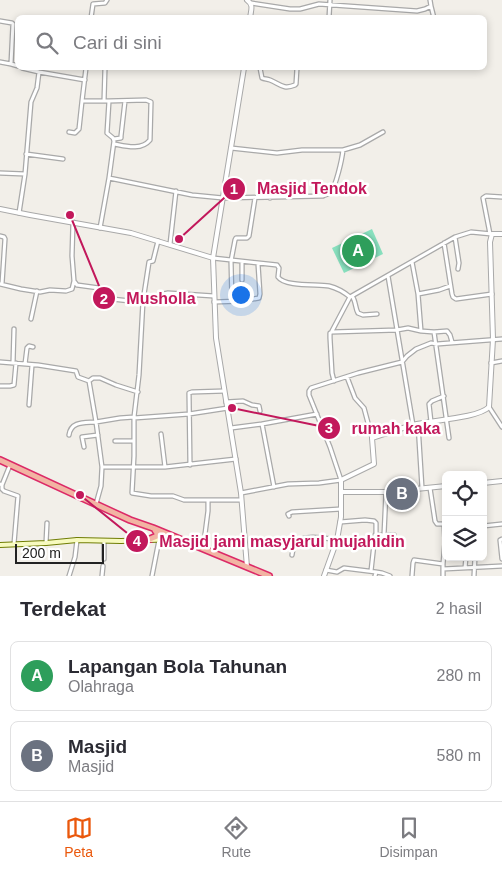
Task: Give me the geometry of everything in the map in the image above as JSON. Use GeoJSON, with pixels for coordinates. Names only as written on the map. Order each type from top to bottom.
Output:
{"type":"FeatureCollection","features":[{"type":"Feature","properties":{"kind":"highway"},"geometry":{"type":"LineString","coordinates":[[0,460],[130,520],[269,576]]}},
{"type":"Feature","properties":{"kind":"highway"},"geometry":{"type":"LineString","coordinates":[[150,540],[156,538],[158,534],[153,528]]}},
{"type":"Feature","properties":{"kind":"main road"},"geometry":{"type":"LineString","coordinates":[[0,545],[77,540],[177,539]]}},
{"type":"Feature","properties":{"kind":"street"},"geometry":{"type":"LineString","coordinates":[[91,15],[93,4],[104,3],[107,0]]}},
{"type":"Feature","properties":{"kind":"street"},"geometry":{"type":"LineString","coordinates":[[275,7],[276,0]]}},
{"type":"Feature","properties":{"kind":"street"},"geometry":{"type":"LineString","coordinates":[[430,0],[433,15]]}},
{"type":"Feature","properties":{"kind":"street"},"geometry":{"type":"LineString","coordinates":[[249,1],[287,9],[297,9],[330,2],[417,11],[431,6]]}},
{"type":"Feature","properties":{"kind":"street"},"geometry":{"type":"LineString","coordinates":[[249,1],[252,6],[250,15]]}},
{"type":"Feature","properties":{"kind":"street"},"geometry":{"type":"LineString","coordinates":[[329,15],[330,2]]}},
{"type":"Feature","properties":{"kind":"street"},"geometry":{"type":"LineString","coordinates":[[0,21],[14,25],[11,64]]}},
{"type":"Feature","properties":{"kind":"street"},"geometry":{"type":"LineString","coordinates":[[0,62],[15,65]]}},
{"type":"Feature","properties":{"kind":"street"},"geometry":{"type":"LineString","coordinates":[[30,70],[85,80]]}},
{"type":"Feature","properties":{"kind":"street"},"geometry":{"type":"LineString","coordinates":[[69,132],[75,133],[79,130],[86,70]]}},
{"type":"Feature","properties":{"kind":"street"},"geometry":{"type":"LineString","coordinates":[[104,101],[105,70]]}},
{"type":"Feature","properties":{"kind":"street"},"geometry":{"type":"LineString","coordinates":[[244,70],[214,258],[214,302],[216,338],[236,459],[247,567]]}},
{"type":"Feature","properties":{"kind":"street"},"geometry":{"type":"LineString","coordinates":[[260,70],[262,78],[270,80],[279,86],[290,87],[296,84],[297,70]]}},
{"type":"Feature","properties":{"kind":"street"},"geometry":{"type":"LineString","coordinates":[[19,213],[25,174],[31,102],[37,88],[39,72]]}},
{"type":"Feature","properties":{"kind":"street"},"geometry":{"type":"LineString","coordinates":[[82,101],[146,100],[152,102],[150,140],[142,146],[133,147],[114,144]]}},
{"type":"Feature","properties":{"kind":"street"},"geometry":{"type":"LineString","coordinates":[[100,228],[114,144],[114,139],[106,132],[109,101]]}},
{"type":"Feature","properties":{"kind":"street"},"geometry":{"type":"LineString","coordinates":[[114,139],[121,136],[125,101]]}},
{"type":"Feature","properties":{"kind":"street"},"geometry":{"type":"LineString","coordinates":[[231,148],[278,153],[302,150],[343,150],[360,145],[384,132]]}},
{"type":"Feature","properties":{"kind":"street"},"geometry":{"type":"LineString","coordinates":[[109,178],[192,195],[223,198],[323,196],[331,191],[343,150]]}},
{"type":"Feature","properties":{"kind":"street"},"geometry":{"type":"LineString","coordinates":[[26,154],[63,159]]}},
{"type":"Feature","properties":{"kind":"street"},"geometry":{"type":"LineString","coordinates":[[0,173],[25,174]]}},
{"type":"Feature","properties":{"kind":"street"},"geometry":{"type":"LineString","coordinates":[[270,188],[270,198]]}},
{"type":"Feature","properties":{"kind":"street"},"geometry":{"type":"LineString","coordinates":[[170,244],[176,191]]}},
{"type":"Feature","properties":{"kind":"street"},"geometry":{"type":"LineString","coordinates":[[502,197],[486,196],[483,198],[491,234],[493,339],[490,407],[502,427]]}},
{"type":"Feature","properties":{"kind":"street"},"geometry":{"type":"LineString","coordinates":[[232,301],[231,261],[236,238],[247,238],[249,236],[255,198]]}},
{"type":"Feature","properties":{"kind":"street"},"geometry":{"type":"LineString","coordinates":[[0,208],[131,233],[214,258],[278,265],[279,278],[282,281],[336,288],[354,298],[358,313],[363,315],[377,314]]}},
{"type":"Feature","properties":{"kind":"street"},"geometry":{"type":"LineString","coordinates":[[0,236],[5,239],[1,284],[37,291],[69,291],[72,289],[74,281],[72,256],[73,222]]}},
{"type":"Feature","properties":{"kind":"street"},"geometry":{"type":"LineString","coordinates":[[334,381],[330,333],[351,296],[464,233],[502,234]]}},
{"type":"Feature","properties":{"kind":"street"},"geometry":{"type":"LineString","coordinates":[[456,237],[458,269]]}},
{"type":"Feature","properties":{"kind":"street"},"geometry":{"type":"LineString","coordinates":[[158,241],[153,262],[149,262],[143,301],[138,392],[134,418],[132,493],[152,496],[173,496],[180,499],[241,500]]}},
{"type":"Feature","properties":{"kind":"street"},"geometry":{"type":"LineString","coordinates":[[444,243],[450,286],[455,298],[492,294]]}},
{"type":"Feature","properties":{"kind":"street"},"geometry":{"type":"LineString","coordinates":[[242,262],[242,280]]}},
{"type":"Feature","properties":{"kind":"street"},"geometry":{"type":"LineString","coordinates":[[412,262],[418,294],[421,331]]}},
{"type":"Feature","properties":{"kind":"street"},"geometry":{"type":"LineString","coordinates":[[214,302],[242,301],[260,297],[258,264]]}},
{"type":"Feature","properties":{"kind":"street"},"geometry":{"type":"LineString","coordinates":[[388,276],[413,425]]}},
{"type":"Feature","properties":{"kind":"street"},"geometry":{"type":"LineString","coordinates":[[74,281],[76,285],[98,288],[103,298],[122,301],[158,302],[163,294],[168,293],[214,296]]}},
{"type":"Feature","properties":{"kind":"street"},"geometry":{"type":"LineString","coordinates":[[418,294],[450,286]]}},
{"type":"Feature","properties":{"kind":"street"},"geometry":{"type":"LineString","coordinates":[[31,319],[37,291]]}},
{"type":"Feature","properties":{"kind":"street"},"geometry":{"type":"LineString","coordinates":[[332,332],[408,328],[421,331],[446,331],[450,335],[452,342]]}},
{"type":"Feature","properties":{"kind":"street"},"geometry":{"type":"LineString","coordinates":[[0,386],[14,385],[14,329]]}},
{"type":"Feature","properties":{"kind":"street"},"geometry":{"type":"LineString","coordinates":[[434,332],[449,438]]}},
{"type":"Feature","properties":{"kind":"street"},"geometry":{"type":"LineString","coordinates":[[324,576],[337,540],[341,510],[341,480],[308,391],[334,381],[402,362],[416,349],[431,343],[502,339]]}},
{"type":"Feature","properties":{"kind":"street"},"geometry":{"type":"LineString","coordinates":[[25,364],[27,348],[29,346],[33,347]]}},
{"type":"Feature","properties":{"kind":"street"},"geometry":{"type":"LineString","coordinates":[[491,363],[502,361]]}},
{"type":"Feature","properties":{"kind":"street"},"geometry":{"type":"LineString","coordinates":[[0,362],[76,371],[78,377],[89,381]]}},
{"type":"Feature","properties":{"kind":"street"},"geometry":{"type":"LineString","coordinates":[[29,405],[32,365]]}},
{"type":"Feature","properties":{"kind":"street"},"geometry":{"type":"LineString","coordinates":[[240,493],[288,484],[341,480],[374,465],[372,438],[364,408],[355,398],[347,377]]}},
{"type":"Feature","properties":{"kind":"street"},"geometry":{"type":"LineString","coordinates":[[89,381],[93,378],[100,378],[138,392]]}},
{"type":"Feature","properties":{"kind":"street"},"geometry":{"type":"LineString","coordinates":[[89,381],[102,467],[96,505]]}},
{"type":"Feature","properties":{"kind":"street"},"geometry":{"type":"LineString","coordinates":[[190,465],[190,392],[224,391]]}},
{"type":"Feature","properties":{"kind":"street"},"geometry":{"type":"LineString","coordinates":[[431,422],[429,404],[444,396]]}},
{"type":"Feature","properties":{"kind":"street"},"geometry":{"type":"LineString","coordinates":[[226,402],[243,401],[259,406],[260,410]]}},
{"type":"Feature","properties":{"kind":"street"},"geometry":{"type":"LineString","coordinates":[[372,438],[413,425],[474,414],[488,410],[490,407]]}},
{"type":"Feature","properties":{"kind":"street"},"geometry":{"type":"LineString","coordinates":[[69,435],[70,430],[74,426],[96,422],[120,418],[189,414],[228,408]]}},
{"type":"Feature","properties":{"kind":"street"},"geometry":{"type":"LineString","coordinates":[[231,428],[317,414]]}},
{"type":"Feature","properties":{"kind":"street"},"geometry":{"type":"LineString","coordinates":[[262,424],[274,487]]}},
{"type":"Feature","properties":{"kind":"street"},"geometry":{"type":"LineString","coordinates":[[418,424],[422,488]]}},
{"type":"Feature","properties":{"kind":"street"},"geometry":{"type":"LineString","coordinates":[[161,434],[165,467]]}},
{"type":"Feature","properties":{"kind":"street"},"geometry":{"type":"LineString","coordinates":[[84,447],[82,437],[98,435]]}},
{"type":"Feature","properties":{"kind":"street"},"geometry":{"type":"LineString","coordinates":[[115,441],[134,442]]}},
{"type":"Feature","properties":{"kind":"street"},"geometry":{"type":"LineString","coordinates":[[102,467],[165,467],[236,459]]}},
{"type":"Feature","properties":{"kind":"street"},"geometry":{"type":"LineString","coordinates":[[10,465],[1,484],[4,492],[18,495],[14,544]]}},
{"type":"Feature","properties":{"kind":"street"},"geometry":{"type":"LineString","coordinates":[[487,483],[502,481]]}},
{"type":"Feature","properties":{"kind":"street"},"geometry":{"type":"LineString","coordinates":[[341,492],[386,492],[442,486]]}},
{"type":"Feature","properties":{"kind":"street"},"geometry":{"type":"LineString","coordinates":[[430,488],[434,520],[437,524],[442,524]]}},
{"type":"Feature","properties":{"kind":"street"},"geometry":{"type":"LineString","coordinates":[[384,535],[386,492]]}},
{"type":"Feature","properties":{"kind":"street"},"geometry":{"type":"LineString","coordinates":[[205,534],[208,500]]}},
{"type":"Feature","properties":{"kind":"street"},"geometry":{"type":"LineString","coordinates":[[289,516],[288,514],[292,512],[341,510]]}},
{"type":"Feature","properties":{"kind":"street"},"geometry":{"type":"LineString","coordinates":[[340,522],[365,520],[374,521],[376,524],[371,572]]}},
{"type":"Feature","properties":{"kind":"street"},"geometry":{"type":"LineString","coordinates":[[46,543],[47,523]]}},
{"type":"Feature","properties":{"kind":"street"},"geometry":{"type":"LineString","coordinates":[[487,526],[502,524]]}},
{"type":"Feature","properties":{"kind":"street"},"geometry":{"type":"LineString","coordinates":[[376,534],[394,535]]}},
{"type":"Feature","properties":{"kind":"street"},"geometry":{"type":"LineString","coordinates":[[292,555],[294,543],[299,539],[337,540]]}},
{"type":"Feature","properties":{"kind":"street"},"geometry":{"type":"LineString","coordinates":[[502,539],[500,540],[502,559]]}},
{"type":"Feature","properties":{"kind":"street"},"geometry":{"type":"LineString","coordinates":[[69,576],[75,557],[77,540]]}},
{"type":"Feature","properties":{"kind":"street"},"geometry":{"type":"LineString","coordinates":[[152,576],[159,540]]}},
{"type":"Feature","properties":{"kind":"street"},"geometry":{"type":"LineString","coordinates":[[104,541],[104,559]]}},
{"type":"Feature","properties":{"kind":"street"},"geometry":{"type":"LineString","coordinates":[[412,576],[414,560],[443,564]]}},
{"type":"Feature","properties":{"kind":"street"},"geometry":{"type":"LineString","coordinates":[[443,561],[443,576]]}},
{"type":"Feature","properties":{"kind":"street"},"geometry":{"type":"LineString","coordinates":[[465,568],[466,561]]}},
{"type":"Feature","properties":{"kind":"street"},"geometry":{"type":"LineString","coordinates":[[474,576],[475,561]]}},
{"type":"Feature","properties":{"kind":"street"},"geometry":{"type":"LineString","coordinates":[[102,566],[102,576]]}},
{"type":"Feature","properties":{"kind":"street"},"geometry":{"type":"LineString","coordinates":[[443,569],[502,566]]}},
{"type":"Feature","properties":{"kind":"street"},"geometry":{"type":"LineString","coordinates":[[326,570],[337,572],[344,568],[390,576]]}},
{"type":"Feature","properties":{"kind":"green space"},"geometry":{"type":"Polygon","coordinates":[[[372,229],[383,254],[344,273],[332,248],[372,229]]]}},
{"type":"Feature","properties":{"kind":"place","name":"Musholla"},"geometry":{"type":"Point","coordinates":[70,215]}},
{"type":"Feature","properties":{"kind":"place","name":"Masjid Tendok"},"geometry":{"type":"Point","coordinates":[179,239]}},
{"type":"Feature","properties":{"kind":"place","name":"Lapangan Bola Tahunan"},"geometry":{"type":"Point","coordinates":[358,251]}},
{"type":"Feature","properties":{"kind":"place","name":"rumah kaka"},"geometry":{"type":"Point","coordinates":[232,408]}},
{"type":"Feature","properties":{"kind":"place","name":"Masjid"},"geometry":{"type":"Point","coordinates":[402,494]}},
{"type":"Feature","properties":{"kind":"place","name":"Masjid jami masyjarul mujahidin"},"geometry":{"type":"Point","coordinates":[80,495]}}]}
